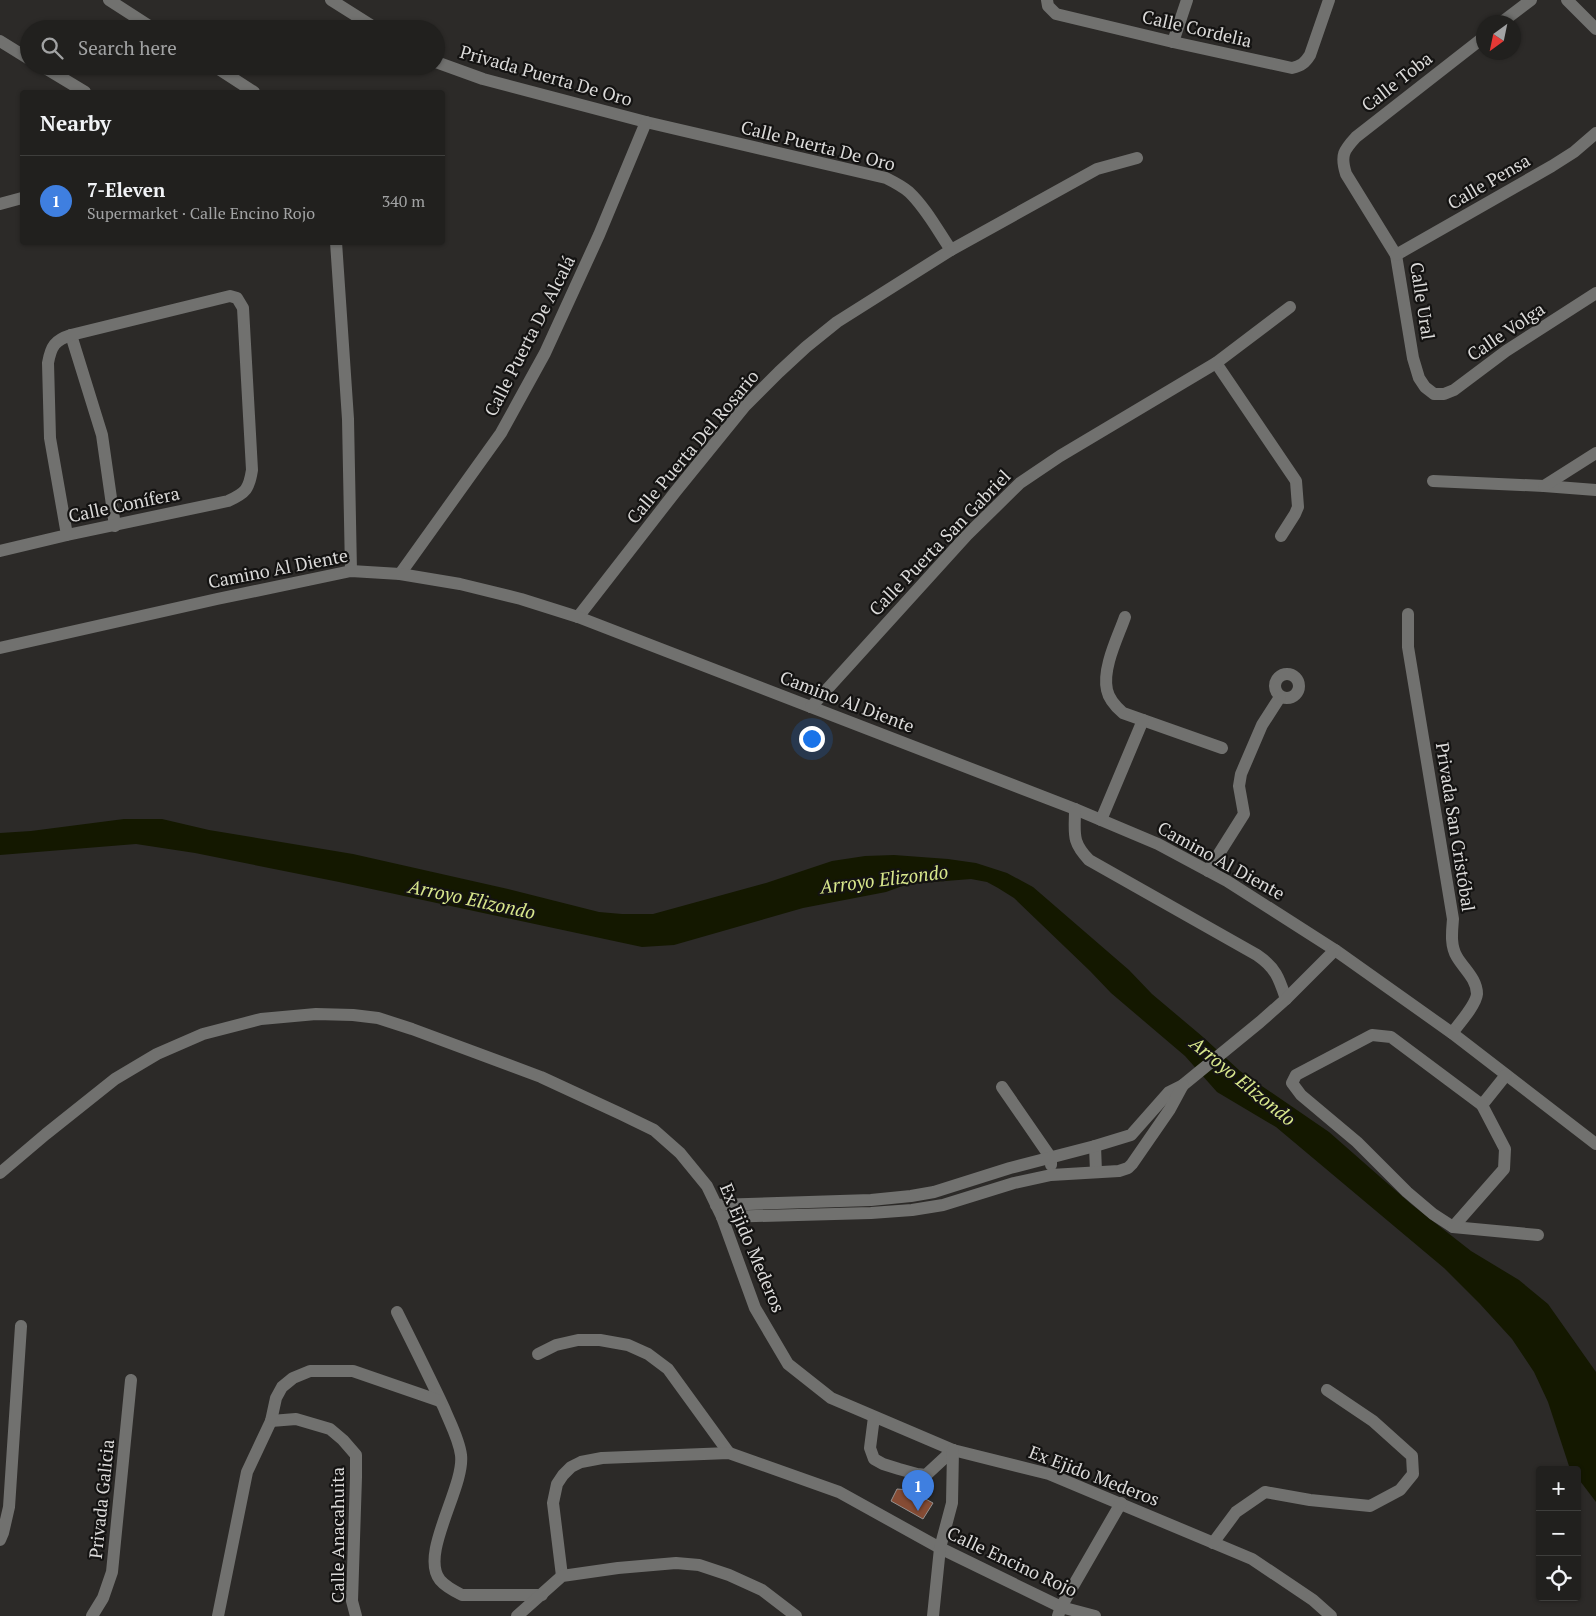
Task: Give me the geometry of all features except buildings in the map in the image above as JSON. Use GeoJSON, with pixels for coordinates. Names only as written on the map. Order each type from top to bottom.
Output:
{"type":"FeatureCollection","features":[{"type":"Feature","properties":{"kind":"street"},"geometry":{"type":"LineString","coordinates":[[109,0],[140,20]]}},
{"type":"Feature","properties":{"kind":"street"},"geometry":{"type":"LineString","coordinates":[[332,0],[363,20]]}},
{"type":"Feature","properties":{"kind":"street"},"geometry":{"type":"LineString","coordinates":[[1173,42],[1187,0]]}},
{"type":"Feature","properties":{"kind":"street","name":"Calle Cordelia"},"geometry":{"type":"LineString","coordinates":[[1050,5],[1056,14],[1292,68],[1306,62],[1310,55],[1329,0]]}},
{"type":"Feature","properties":{"kind":"street"},"geometry":{"type":"LineString","coordinates":[[1512,15],[1532,0]]}},
{"type":"Feature","properties":{"kind":"street"},"geometry":{"type":"LineString","coordinates":[[1567,0],[1596,29]]}},
{"type":"Feature","properties":{"kind":"street"},"geometry":{"type":"LineString","coordinates":[[0,41],[20,53]]}},
{"type":"Feature","properties":{"kind":"street","name":"Calle Toba"},"geometry":{"type":"LineString","coordinates":[[1342,162],[1347,147],[1356,137],[1476,43]]}},
{"type":"Feature","properties":{"kind":"street","name":"Privada Puerta De Oro"},"geometry":{"type":"LineString","coordinates":[[445,65],[483,79],[646,122]]}},
{"type":"Feature","properties":{"kind":"street"},"geometry":{"type":"LineString","coordinates":[[57,75],[83,90]]}},
{"type":"Feature","properties":{"kind":"street"},"geometry":{"type":"LineString","coordinates":[[228,75],[251,90]]}},
{"type":"Feature","properties":{"kind":"street","name":"Calle Puerta De Oro"},"geometry":{"type":"LineString","coordinates":[[646,122],[886,178],[910,193],[951,250]]}},
{"type":"Feature","properties":{"kind":"street","name":"Calle Puerta De Alcalá"},"geometry":{"type":"LineString","coordinates":[[400,574],[501,433],[545,354],[599,235],[646,122]]}},
{"type":"Feature","properties":{"kind":"street","name":"Calle Pensa"},"geometry":{"type":"LineString","coordinates":[[1396,255],[1552,166],[1574,152],[1596,133]]}},
{"type":"Feature","properties":{"kind":"street","name":"Calle Puerta Del Rosario"},"geometry":{"type":"LineString","coordinates":[[578,617],[745,406],[806,347],[837,322],[951,250],[1097,169],[1137,158]]}},
{"type":"Feature","properties":{"kind":"street","name":"Calle Ural"},"geometry":{"type":"LineString","coordinates":[[1342,162],[1346,174],[1396,255],[1413,358],[1419,378],[1425,387],[1434,394]]}},
{"type":"Feature","properties":{"kind":"street"},"geometry":{"type":"LineString","coordinates":[[0,204],[20,199]]}},
{"type":"Feature","properties":{"kind":"street"},"geometry":{"type":"LineString","coordinates":[[336,245],[348,419],[351,571]]}},
{"type":"Feature","properties":{"kind":"street","name":"Calle Volga"},"geometry":{"type":"LineString","coordinates":[[1434,394],[1444,394],[1454,390],[1506,351],[1596,293]]}},
{"type":"Feature","properties":{"kind":"street","name":"Calle Conífera"},"geometry":{"type":"LineString","coordinates":[[0,551],[228,500],[241,495],[250,485],[252,470],[243,308],[237,298],[230,296],[71,335]]}},
{"type":"Feature","properties":{"kind":"street","name":"Calle Puerta San Gabriel"},"geometry":{"type":"LineString","coordinates":[[811,707],[967,535],[1020,483],[1060,456],[1216,362],[1290,307]]}},
{"type":"Feature","properties":{"kind":"street"},"geometry":{"type":"LineString","coordinates":[[67,535],[50,438],[48,363],[54,344],[60,338],[71,335],[102,434],[115,526]]}},
{"type":"Feature","properties":{"kind":"street"},"geometry":{"type":"LineString","coordinates":[[1216,362],[1296,481],[1298,507],[1281,536]]}},
{"type":"Feature","properties":{"kind":"street"},"geometry":{"type":"LineString","coordinates":[[1544,486],[1596,453]]}},
{"type":"Feature","properties":{"kind":"street"},"geometry":{"type":"LineString","coordinates":[[1433,481],[1596,490]]}},
{"type":"Feature","properties":{"kind":"street","name":"Camino Al Diente"},"geometry":{"type":"LineString","coordinates":[[0,648],[351,571],[400,574],[460,584],[521,599],[578,617],[1075,809],[1158,844],[1227,881],[1335,950],[1452,1033],[1596,1144]]}},
{"type":"Feature","properties":{"kind":"street","name":"Privada San Cristóbal"},"geometry":{"type":"LineString","coordinates":[[1408,614],[1408,647],[1453,919],[1452,939],[1456,956],[1474,981],[1477,995],[1472,1006],[1452,1033]]}},
{"type":"Feature","properties":{"kind":"street"},"geometry":{"type":"LineString","coordinates":[[1125,617],[1106,674],[1107,690],[1113,704],[1123,713],[1222,748]]}},
{"type":"Feature","properties":{"kind":"street"},"geometry":{"type":"LineString","coordinates":[[1208,871],[1244,814],[1239,786],[1241,774],[1262,725],[1280,697]]}},
{"type":"Feature","properties":{"kind":"street"},"geometry":{"type":"LineString","coordinates":[[1101,820],[1143,720]]}},
{"type":"Feature","properties":{"kind":"street"},"geometry":{"type":"LineString","coordinates":[[1075,809],[1074,838],[1079,850],[1089,860],[1100,868],[1257,954],[1269,964],[1279,978],[1286,999]]}},
{"type":"Feature","properties":{"kind":"street"},"geometry":{"type":"LineString","coordinates":[[716,1205],[870,1200],[911,1196],[934,1192],[1010,1168],[1096,1146],[1130,1135],[1169,1092],[1187,1081],[1242,1038],[1286,999],[1335,950]]}},
{"type":"Feature","properties":{"kind":"street","name":"Ex Ejido Mederos"},"geometry":{"type":"LineString","coordinates":[[0,1173],[115,1079],[157,1054],[203,1034],[261,1019],[316,1014],[378,1018],[412,1029],[541,1077],[654,1130],[685,1160],[707,1186],[722,1217],[755,1308],[788,1364],[832,1398],[953,1450],[1049,1474],[1252,1559],[1313,1600],[1332,1616]]}},
{"type":"Feature","properties":{"kind":"street"},"geometry":{"type":"LineString","coordinates":[[1454,1227],[1504,1169],[1505,1149],[1482,1105],[1390,1037],[1372,1035],[1296,1075],[1292,1083],[1301,1096],[1357,1142],[1407,1192],[1433,1214],[1454,1227],[1538,1235]]}},
{"type":"Feature","properties":{"kind":"street"},"geometry":{"type":"LineString","coordinates":[[1482,1105],[1506,1075]]}},
{"type":"Feature","properties":{"kind":"street"},"geometry":{"type":"LineString","coordinates":[[722,1217],[872,1213],[912,1210],[943,1205],[1051,1175],[1119,1171],[1128,1168],[1132,1164],[1187,1081]]}},
{"type":"Feature","properties":{"kind":"street"},"geometry":{"type":"LineString","coordinates":[[1002,1087],[1051,1158],[1051,1175]]}},
{"type":"Feature","properties":{"kind":"street"},"geometry":{"type":"LineString","coordinates":[[1130,1135],[1142,1150]]}},
{"type":"Feature","properties":{"kind":"street"},"geometry":{"type":"LineString","coordinates":[[1096,1146],[1096,1172]]}},
{"type":"Feature","properties":{"kind":"street"},"geometry":{"type":"LineString","coordinates":[[870,1200],[872,1213]]}},
{"type":"Feature","properties":{"kind":"street"},"geometry":{"type":"LineString","coordinates":[[397,1312],[454,1432],[461,1455],[459,1478],[436,1541],[435,1566],[439,1579],[452,1590],[462,1595],[542,1595]]}},
{"type":"Feature","properties":{"kind":"street"},"geometry":{"type":"LineString","coordinates":[[0,1540],[4,1532],[9,1507],[21,1326]]}},
{"type":"Feature","properties":{"kind":"street"},"geometry":{"type":"LineString","coordinates":[[538,1354],[556,1345],[578,1340],[600,1340],[628,1345],[648,1354],[668,1369],[729,1453]]}},
{"type":"Feature","properties":{"kind":"street"},"geometry":{"type":"LineString","coordinates":[[218,1616],[247,1472],[271,1421],[276,1398],[282,1387],[293,1378],[310,1371],[354,1371],[440,1402]]}},
{"type":"Feature","properties":{"kind":"street","name":"Privada Galicia"},"geometry":{"type":"LineString","coordinates":[[92,1616],[103,1598],[112,1572],[131,1380]]}},
{"type":"Feature","properties":{"kind":"street"},"geometry":{"type":"LineString","coordinates":[[1213,1543],[1236,1512],[1265,1492],[1310,1500],[1370,1506],[1400,1490],[1414,1474],[1412,1456],[1373,1421],[1327,1390]]}},
{"type":"Feature","properties":{"kind":"street"},"geometry":{"type":"LineString","coordinates":[[874,1417],[870,1448],[874,1459],[883,1464],[926,1475],[953,1450]]}},
{"type":"Feature","properties":{"kind":"street","name":"Calle Anacahuita"},"geometry":{"type":"LineString","coordinates":[[271,1421],[296,1419],[312,1422],[330,1429],[344,1440],[356,1455],[352,1601],[356,1616]]}},
{"type":"Feature","properties":{"kind":"street"},"geometry":{"type":"LineString","coordinates":[[933,1616],[940,1548],[952,1503],[953,1450]]}},
{"type":"Feature","properties":{"kind":"street","name":"Calle Encino Rojo"},"geometry":{"type":"LineString","coordinates":[[562,1576],[552,1503],[557,1484],[571,1468],[581,1462],[602,1458],[729,1453],[839,1492],[1060,1611],[1095,1616]]}},
{"type":"Feature","properties":{"kind":"street"},"geometry":{"type":"LineString","coordinates":[[1060,1611],[1121,1503]]}},
{"type":"Feature","properties":{"kind":"street"},"geometry":{"type":"LineString","coordinates":[[517,1616],[562,1576],[618,1568],[666,1564],[699,1565],[729,1575],[762,1590],[796,1616]]}},
{"type":"Feature","properties":{"kind":"water","name":"Arroyo Elizondo"},"geometry":{"type":"Polygon","coordinates":[[[124,819],[162,819],[209,830],[353,854],[508,889],[599,912],[622,914],[653,914],[766,883],[832,861],[865,856],[894,855],[948,859],[976,863],[1007,873],[1033,887],[1129,970],[1152,994],[1240,1071],[1329,1132],[1411,1204],[1471,1251],[1519,1280],[1548,1304],[1596,1372],[1596,1502],[1581,1482],[1581,1466],[1569,1466],[1548,1402],[1534,1372],[1512,1339],[1480,1304],[1444,1268],[1276,1127],[1217,1092],[1185,1056],[1111,993],[1014,898],[987,882],[971,879],[908,884],[886,892],[803,908],[674,945],[642,947],[339,882],[195,853],[136,844],[0,855],[0,833],[124,819]]]}},
{"type":"Feature","properties":{"kind":"place","name":"7-Eleven"},"geometry":{"type":"Point","coordinates":[918,1511]}}]}
